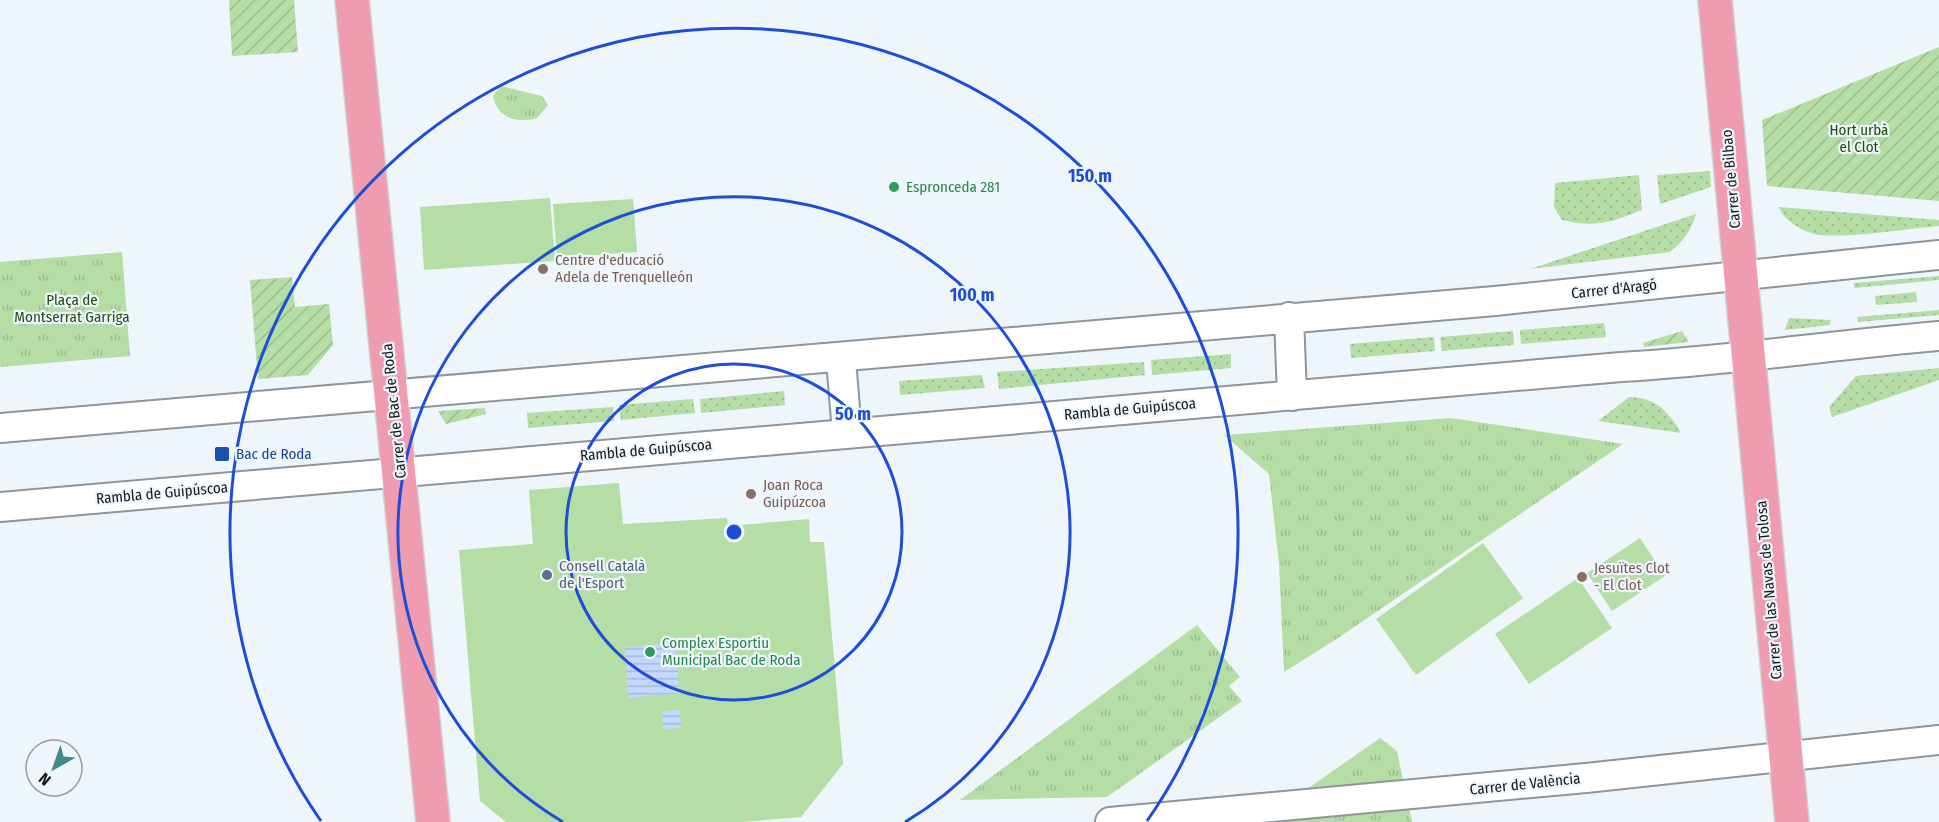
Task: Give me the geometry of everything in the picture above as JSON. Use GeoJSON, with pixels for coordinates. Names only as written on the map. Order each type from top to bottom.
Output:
{"type":"FeatureCollection","features":[{"type":"Feature","properties":{"kind":"main road","name":"Carrer de Bac de Roda"},"geometry":{"type":"LineString","coordinates":[[352,0],[393,394],[433,822]]}},
{"type":"Feature","properties":{"kind":"main road","name":"Carrer de Bilbao"},"geometry":{"type":"LineString","coordinates":[[1715,0],[1749,358]]}},
{"type":"Feature","properties":{"kind":"main road","name":"Carrer de las Navas de Tolosa"},"geometry":{"type":"LineString","coordinates":[[1749,358],[1778,695],[1792,822]]}},
{"type":"Feature","properties":{"kind":"street","name":"Carrer d'Aragó"},"geometry":{"type":"LineString","coordinates":[[1289,317],[1587,292],[1939,255]]}},
{"type":"Feature","properties":{"kind":"street"},"geometry":{"type":"LineString","coordinates":[[0,428],[1289,317],[1292,396],[1749,358],[1850,344],[1939,336]]}},
{"type":"Feature","properties":{"kind":"street"},"geometry":{"type":"LineString","coordinates":[[841,360],[847,432]]}},
{"type":"Feature","properties":{"kind":"street","name":"Rambla de Guipúscoa"},"geometry":{"type":"LineString","coordinates":[[0,507],[847,432],[1292,396]]}},
{"type":"Feature","properties":{"kind":"street","name":"Carrer de València"},"geometry":{"type":"LineString","coordinates":[[1110,822],[1586,778],[1786,754],[1939,740]]}},
{"type":"Feature","properties":{"kind":"green space"},"geometry":{"type":"Polygon","coordinates":[[[229,0],[294,0],[298,52],[232,56],[229,0]]]}},
{"type":"Feature","properties":{"kind":"green space","name":"Hort urbà el Clot"},"geometry":{"type":"Polygon","coordinates":[[[1939,47],[1939,201],[1767,186],[1762,120],[1939,47]]]}},
{"type":"Feature","properties":{"kind":"green space"},"geometry":{"type":"Polygon","coordinates":[[[501,86],[542,96],[548,105],[537,118],[522,120],[509,118],[499,110],[493,96],[501,86]]]}},
{"type":"Feature","properties":{"kind":"green space"},"geometry":{"type":"Polygon","coordinates":[[[1710,171],[1711,187],[1660,204],[1657,175],[1710,171]]]}},
{"type":"Feature","properties":{"kind":"green space"},"geometry":{"type":"Polygon","coordinates":[[[1639,175],[1642,210],[1611,221],[1584,224],[1562,220],[1554,207],[1555,183],[1639,175]]]}},
{"type":"Feature","properties":{"kind":"green space"},"geometry":{"type":"Polygon","coordinates":[[[550,198],[555,261],[424,270],[420,207],[550,198]]]}},
{"type":"Feature","properties":{"kind":"green space"},"geometry":{"type":"Polygon","coordinates":[[[633,199],[637,252],[557,258],[553,204],[633,199]]]}},
{"type":"Feature","properties":{"kind":"green space"},"geometry":{"type":"Polygon","coordinates":[[[1779,207],[1939,220],[1939,226],[1862,234],[1819,235],[1807,232],[1795,225],[1785,217],[1779,207]]]}},
{"type":"Feature","properties":{"kind":"green space"},"geometry":{"type":"Polygon","coordinates":[[[1696,214],[1686,235],[1670,252],[1530,269],[1696,214]]]}},
{"type":"Feature","properties":{"kind":"green space","name":"Plaça de Montserrat Garriga"},"geometry":{"type":"Polygon","coordinates":[[[122,252],[130,356],[0,367],[0,262],[122,252]]]}},
{"type":"Feature","properties":{"kind":"green space"},"geometry":{"type":"Polygon","coordinates":[[[1939,276],[1939,280],[1854,288],[1854,283],[1939,276]]]}},
{"type":"Feature","properties":{"kind":"green space"},"geometry":{"type":"Polygon","coordinates":[[[292,277],[295,307],[329,304],[333,345],[308,375],[258,379],[250,280],[292,277]]]}},
{"type":"Feature","properties":{"kind":"green space"},"geometry":{"type":"Polygon","coordinates":[[[1916,292],[1917,302],[1876,305],[1875,296],[1916,292]]]}},
{"type":"Feature","properties":{"kind":"green space"},"geometry":{"type":"Polygon","coordinates":[[[1939,310],[1939,315],[1858,322],[1857,317],[1939,310]]]}},
{"type":"Feature","properties":{"kind":"green space"},"geometry":{"type":"Polygon","coordinates":[[[1789,318],[1831,320],[1830,325],[1785,330],[1789,318]]]}},
{"type":"Feature","properties":{"kind":"green space"},"geometry":{"type":"Polygon","coordinates":[[[1604,323],[1606,337],[1521,344],[1520,330],[1604,323]]]}},
{"type":"Feature","properties":{"kind":"green space"},"geometry":{"type":"Polygon","coordinates":[[[1513,331],[1514,345],[1442,351],[1440,337],[1513,331]]]}},
{"type":"Feature","properties":{"kind":"green space"},"geometry":{"type":"Polygon","coordinates":[[[1682,331],[1689,342],[1644,347],[1643,343],[1682,331]]]}},
{"type":"Feature","properties":{"kind":"green space"},"geometry":{"type":"Polygon","coordinates":[[[1434,337],[1435,351],[1351,358],[1350,344],[1434,337]]]}},
{"type":"Feature","properties":{"kind":"green space"},"geometry":{"type":"Polygon","coordinates":[[[1231,354],[1231,368],[1152,375],[1151,360],[1231,354]]]}},
{"type":"Feature","properties":{"kind":"green space"},"geometry":{"type":"Polygon","coordinates":[[[1144,362],[1145,375],[999,389],[997,372],[1144,362]]]}},
{"type":"Feature","properties":{"kind":"green space"},"geometry":{"type":"Polygon","coordinates":[[[1939,368],[1939,380],[1832,417],[1829,407],[1856,376],[1939,368]]]}},
{"type":"Feature","properties":{"kind":"green space"},"geometry":{"type":"Polygon","coordinates":[[[982,375],[985,388],[900,395],[899,381],[982,375]]]}},
{"type":"Feature","properties":{"kind":"green space"},"geometry":{"type":"Polygon","coordinates":[[[784,391],[785,405],[701,413],[700,399],[784,391]]]}},
{"type":"Feature","properties":{"kind":"green space"},"geometry":{"type":"Polygon","coordinates":[[[1629,397],[1646,400],[1660,407],[1681,433],[1598,421],[1629,397]]]}},
{"type":"Feature","properties":{"kind":"green space"},"geometry":{"type":"Polygon","coordinates":[[[693,399],[695,413],[621,420],[619,405],[693,399]]]}},
{"type":"Feature","properties":{"kind":"green space"},"geometry":{"type":"Polygon","coordinates":[[[613,407],[614,421],[528,428],[527,413],[613,407]]]}},
{"type":"Feature","properties":{"kind":"green space"},"geometry":{"type":"Polygon","coordinates":[[[485,408],[486,414],[446,424],[438,411],[485,408]]]}},
{"type":"Feature","properties":{"kind":"green space"},"geometry":{"type":"Polygon","coordinates":[[[1451,418],[1623,444],[1335,640],[1284,672],[1279,564],[1269,474],[1224,435],[1451,418]]]}},
{"type":"Feature","properties":{"kind":"green space","name":"Complex Esportiu Municipal Bac de Roda"},"geometry":{"type":"Polygon","coordinates":[[[619,483],[623,524],[727,518],[728,526],[809,519],[810,542],[824,542],[843,764],[801,817],[742,822],[506,822],[480,801],[459,550],[533,544],[529,490],[619,483]]]}},
{"type":"Feature","properties":{"kind":"green space"},"geometry":{"type":"Polygon","coordinates":[[[1640,538],[1665,576],[1612,611],[1587,573],[1640,538]]]}},
{"type":"Feature","properties":{"kind":"green space"},"geometry":{"type":"Polygon","coordinates":[[[1483,543],[1523,598],[1416,675],[1376,619],[1483,543]]]}},
{"type":"Feature","properties":{"kind":"green space"},"geometry":{"type":"Polygon","coordinates":[[[1578,578],[1612,628],[1529,684],[1495,634],[1578,578]]]}},
{"type":"Feature","properties":{"kind":"green space"},"geometry":{"type":"Polygon","coordinates":[[[1197,625],[1240,677],[1229,686],[1242,701],[1107,797],[960,800],[1197,625]]]}},
{"type":"Feature","properties":{"kind":"green space"},"geometry":{"type":"Polygon","coordinates":[[[1380,738],[1397,751],[1412,822],[1260,822],[1380,738]]]}},
{"type":"Feature","properties":{"kind":"water"},"geometry":{"type":"Polygon","coordinates":[[[676,643],[679,693],[628,698],[625,647],[676,643]]]}},
{"type":"Feature","properties":{"kind":"water"},"geometry":{"type":"Polygon","coordinates":[[[680,710],[681,728],[663,729],[662,711],[680,710]]]}},
{"type":"Feature","properties":{"kind":"place","name":"Espronceda 281"},"geometry":{"type":"Point","coordinates":[894,187]}},
{"type":"Feature","properties":{"kind":"place","name":"Centre d'educació Adela de Trenquelleón"},"geometry":{"type":"Point","coordinates":[543,269]}},
{"type":"Feature","properties":{"kind":"place","name":"Bac de Roda"},"geometry":{"type":"Point","coordinates":[222,454]}},
{"type":"Feature","properties":{"kind":"place","name":"Joan Roca Guipúzcoa"},"geometry":{"type":"Point","coordinates":[751,494]}},
{"type":"Feature","properties":{"kind":"place","name":"Consell Català de l'Esport"},"geometry":{"type":"Point","coordinates":[547,575]}},
{"type":"Feature","properties":{"kind":"place","name":"Jesuïtes Clot - El Clot"},"geometry":{"type":"Point","coordinates":[1582,577]}},
{"type":"Feature","properties":{"kind":"place","name":"Complex Esportiu Municipal Bac de Roda"},"geometry":{"type":"Point","coordinates":[650,652]}}]}
